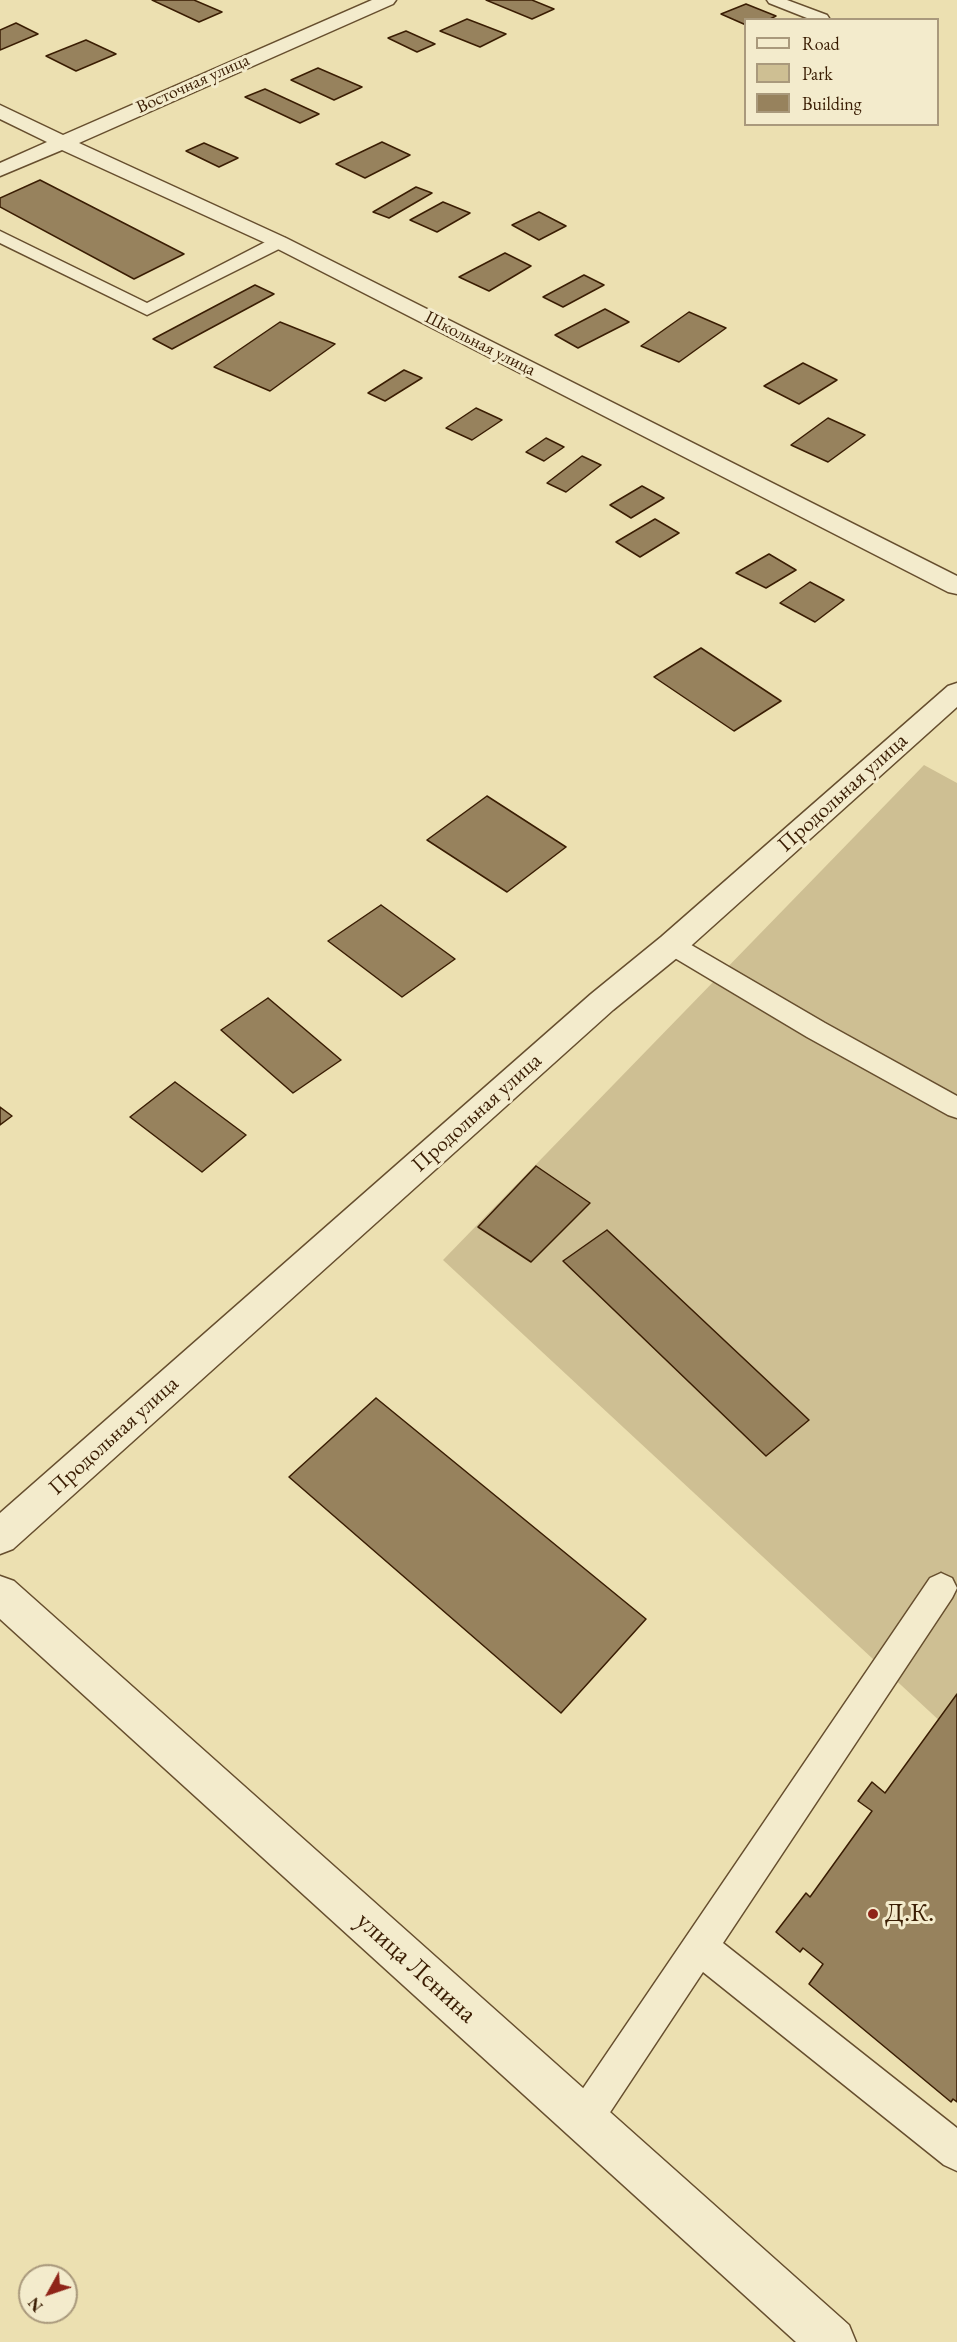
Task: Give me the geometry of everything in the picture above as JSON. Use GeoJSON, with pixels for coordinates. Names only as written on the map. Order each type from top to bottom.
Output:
{"type":"FeatureCollection","features":[{"type":"Feature","properties":{"kind":"street","name":"Восточная улица"},"geometry":{"type":"LineString","coordinates":[[0,170],[387,0]]}},
{"type":"Feature","properties":{"kind":"street","name":"Школьная улица"},"geometry":{"type":"LineString","coordinates":[[0,111],[61,142],[279,242],[957,586]]}},
{"type":"Feature","properties":{"kind":"street","name":"Продольная улица"},"geometry":{"type":"LineString","coordinates":[[0,1537],[593,1010],[672,945],[957,692]]}},
{"type":"Feature","properties":{"kind":"street","name":"улица Ленина"},"geometry":{"type":"LineString","coordinates":[[0,1594],[832,2342]]}},
{"type":"Feature","properties":{"kind":"lane"},"geometry":{"type":"LineString","coordinates":[[774,0],[822,18]]}},
{"type":"Feature","properties":{"kind":"lane"},"geometry":{"type":"LineString","coordinates":[[0,236],[147,310],[279,242]]}},
{"type":"Feature","properties":{"kind":"lane"},"geometry":{"type":"LineString","coordinates":[[672,945],[816,1030],[957,1108]]}},
{"type":"Feature","properties":{"kind":"lane"},"geometry":{"type":"LineString","coordinates":[[584,2119],[941,1588]]}},
{"type":"Feature","properties":{"kind":"lane"},"geometry":{"type":"LineString","coordinates":[[700,1947],[957,2152]]}},
{"type":"Feature","properties":{"kind":"green space"},"geometry":{"type":"Polygon","coordinates":[[[924,765],[957,783],[957,1737],[443,1260],[924,765]]]}},
{"type":"Feature","properties":{"kind":"building"},"geometry":{"type":"Polygon","coordinates":[[[152,0],[194,0],[222,12],[199,22],[152,0]]]}},
{"type":"Feature","properties":{"kind":"building"},"geometry":{"type":"Polygon","coordinates":[[[486,0],[532,0],[554,9],[532,19],[486,0]]]}},
{"type":"Feature","properties":{"kind":"building"},"geometry":{"type":"Polygon","coordinates":[[[746,4],[776,16],[744,18],[744,24],[721,14],[746,4]]]}},
{"type":"Feature","properties":{"kind":"building"},"geometry":{"type":"Polygon","coordinates":[[[467,19],[506,34],[480,47],[440,31],[467,19]]]}},
{"type":"Feature","properties":{"kind":"building"},"geometry":{"type":"Polygon","coordinates":[[[16,23],[38,34],[0,50],[0,30],[16,23]]]}},
{"type":"Feature","properties":{"kind":"building"},"geometry":{"type":"Polygon","coordinates":[[[406,31],[435,44],[417,52],[388,38],[406,31]]]}},
{"type":"Feature","properties":{"kind":"building"},"geometry":{"type":"Polygon","coordinates":[[[86,40],[116,54],[76,71],[46,56],[86,40]]]}},
{"type":"Feature","properties":{"kind":"building"},"geometry":{"type":"Polygon","coordinates":[[[318,68],[362,87],[334,100],[291,80],[318,68]]]}},
{"type":"Feature","properties":{"kind":"building"},"geometry":{"type":"Polygon","coordinates":[[[265,89],[319,114],[300,123],[245,97],[265,89]]]}},
{"type":"Feature","properties":{"kind":"building"},"geometry":{"type":"Polygon","coordinates":[[[382,142],[410,155],[365,178],[336,164],[382,142]]]}},
{"type":"Feature","properties":{"kind":"building"},"geometry":{"type":"Polygon","coordinates":[[[204,143],[238,158],[219,167],[186,151],[204,143]]]}},
{"type":"Feature","properties":{"kind":"building"},"geometry":{"type":"Polygon","coordinates":[[[40,180],[184,254],[134,279],[0,207],[0,198],[40,180]]]}},
{"type":"Feature","properties":{"kind":"building"},"geometry":{"type":"Polygon","coordinates":[[[416,187],[432,193],[389,218],[373,212],[416,187]]]}},
{"type":"Feature","properties":{"kind":"building"},"geometry":{"type":"Polygon","coordinates":[[[443,202],[470,213],[437,232],[410,220],[443,202]]]}},
{"type":"Feature","properties":{"kind":"building"},"geometry":{"type":"Polygon","coordinates":[[[539,212],[566,226],[539,240],[512,225],[539,212]]]}},
{"type":"Feature","properties":{"kind":"building"},"geometry":{"type":"Polygon","coordinates":[[[505,253],[531,266],[489,291],[459,277],[505,253]]]}},
{"type":"Feature","properties":{"kind":"building"},"geometry":{"type":"Polygon","coordinates":[[[584,275],[604,285],[563,307],[543,297],[584,275]]]}},
{"type":"Feature","properties":{"kind":"building"},"geometry":{"type":"Polygon","coordinates":[[[255,285],[274,294],[172,349],[153,339],[255,285]]]}},
{"type":"Feature","properties":{"kind":"building"},"geometry":{"type":"Polygon","coordinates":[[[605,309],[629,322],[578,348],[555,335],[605,309]]]}},
{"type":"Feature","properties":{"kind":"building"},"geometry":{"type":"Polygon","coordinates":[[[689,312],[726,328],[679,362],[641,346],[689,312]]]}},
{"type":"Feature","properties":{"kind":"building"},"geometry":{"type":"Polygon","coordinates":[[[280,322],[335,344],[270,391],[214,367],[280,322]]]}},
{"type":"Feature","properties":{"kind":"building"},"geometry":{"type":"Polygon","coordinates":[[[803,363],[837,380],[799,404],[764,386],[803,363]]]}},
{"type":"Feature","properties":{"kind":"building"},"geometry":{"type":"Polygon","coordinates":[[[404,370],[422,378],[385,401],[368,393],[404,370]]]}},
{"type":"Feature","properties":{"kind":"building"},"geometry":{"type":"Polygon","coordinates":[[[476,408],[502,420],[472,440],[446,428],[476,408]]]}},
{"type":"Feature","properties":{"kind":"building"},"geometry":{"type":"Polygon","coordinates":[[[828,418],[865,435],[828,462],[791,445],[828,418]]]}},
{"type":"Feature","properties":{"kind":"building"},"geometry":{"type":"Polygon","coordinates":[[[546,438],[564,447],[544,461],[526,452],[546,438]]]}},
{"type":"Feature","properties":{"kind":"building"},"geometry":{"type":"Polygon","coordinates":[[[582,456],[601,465],[566,492],[547,483],[582,456]]]}},
{"type":"Feature","properties":{"kind":"building"},"geometry":{"type":"Polygon","coordinates":[[[642,486],[664,498],[631,518],[610,505],[642,486]]]}},
{"type":"Feature","properties":{"kind":"building"},"geometry":{"type":"Polygon","coordinates":[[[655,519],[679,533],[640,557],[616,542],[655,519]]]}},
{"type":"Feature","properties":{"kind":"building"},"geometry":{"type":"Polygon","coordinates":[[[769,554],[796,570],[766,588],[736,573],[769,554]]]}},
{"type":"Feature","properties":{"kind":"building"},"geometry":{"type":"Polygon","coordinates":[[[810,582],[844,600],[815,622],[780,603],[810,582]]]}},
{"type":"Feature","properties":{"kind":"building"},"geometry":{"type":"Polygon","coordinates":[[[701,648],[781,701],[734,731],[654,677],[701,648]]]}},
{"type":"Feature","properties":{"kind":"building"},"geometry":{"type":"Polygon","coordinates":[[[487,796],[566,847],[507,892],[427,840],[487,796]]]}},
{"type":"Feature","properties":{"kind":"building"},"geometry":{"type":"Polygon","coordinates":[[[381,905],[455,959],[402,997],[328,941],[381,905]]]}},
{"type":"Feature","properties":{"kind":"building"},"geometry":{"type":"Polygon","coordinates":[[[268,998],[341,1060],[293,1093],[221,1030],[268,998]]]}},
{"type":"Feature","properties":{"kind":"building"},"geometry":{"type":"Polygon","coordinates":[[[175,1082],[246,1135],[202,1172],[130,1117],[175,1082]]]}},
{"type":"Feature","properties":{"kind":"building"},"geometry":{"type":"Polygon","coordinates":[[[0,1107],[12,1116],[0,1125],[0,1107]]]}},
{"type":"Feature","properties":{"kind":"building"},"geometry":{"type":"Polygon","coordinates":[[[536,1166],[590,1203],[531,1262],[478,1227],[536,1166]]]}},
{"type":"Feature","properties":{"kind":"building"},"geometry":{"type":"Polygon","coordinates":[[[607,1230],[809,1420],[766,1456],[563,1261],[607,1230]]]}},
{"type":"Feature","properties":{"kind":"building"},"geometry":{"type":"Polygon","coordinates":[[[376,1398],[646,1619],[561,1713],[289,1477],[376,1398]]]}},
{"type":"Feature","properties":{"kind":"building","name":"Д.К."},"geometry":{"type":"Polygon","coordinates":[[[957,1694],[957,2102],[953,2099],[951,2102],[809,1984],[823,1964],[803,1948],[800,1952],[776,1932],[806,1893],[810,1897],[872,1811],[858,1801],[872,1782],[885,1793],[957,1694]]]}},
{"type":"Feature","properties":{"kind":"place","name":"Д.К."},"geometry":{"type":"Point","coordinates":[873,1914]}}]}
